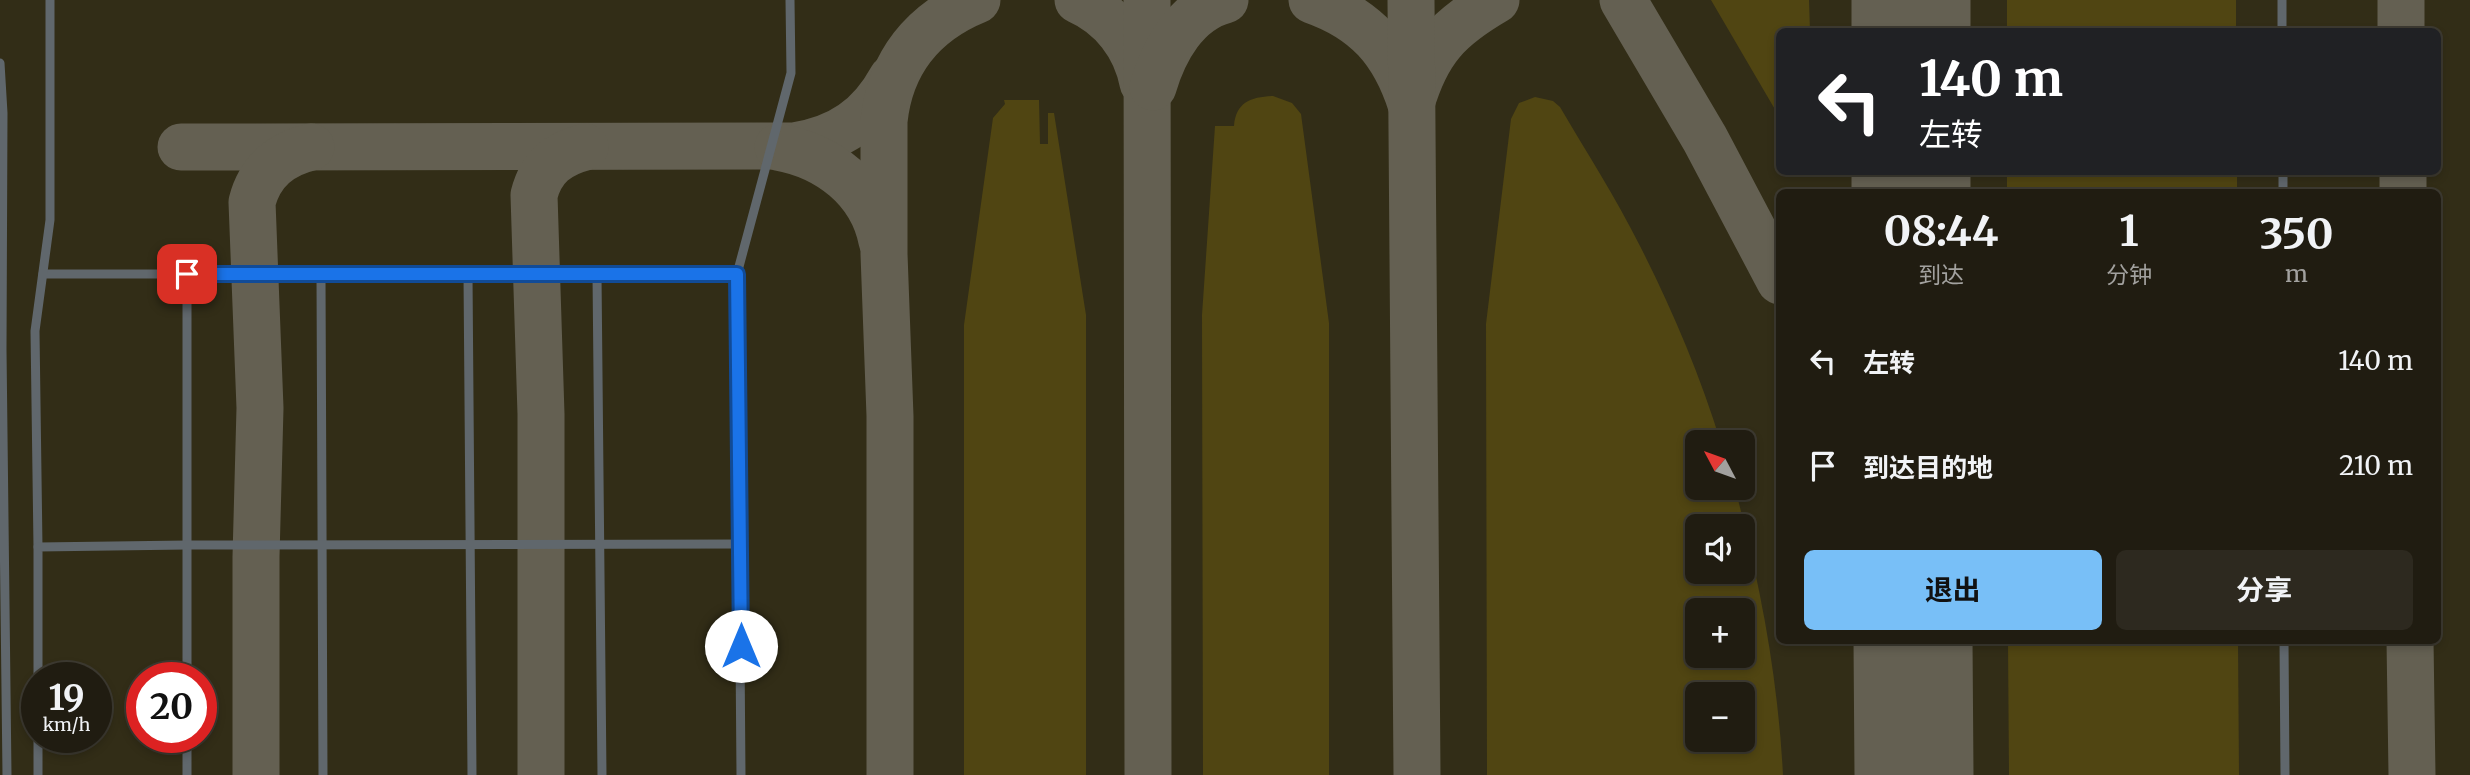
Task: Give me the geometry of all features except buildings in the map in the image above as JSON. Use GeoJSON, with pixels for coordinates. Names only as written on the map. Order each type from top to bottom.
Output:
{"type":"FeatureCollection","features":[{"type":"Feature","properties":{"kind":"lane"},"geometry":{"type":"LineString","coordinates":[[38,662],[36,331],[50,220],[50,0]]}},
{"type":"Feature","properties":{"kind":"lane"},"geometry":{"type":"LineString","coordinates":[[741,775],[737,274],[791,73],[790,0]]}},
{"type":"Feature","properties":{"kind":"lane"},"geometry":{"type":"LineString","coordinates":[[2282,0],[2282,28]]}},
{"type":"Feature","properties":{"kind":"lane"},"geometry":{"type":"LineString","coordinates":[[0,63],[3,113],[1,349],[7,775]]}},
{"type":"Feature","properties":{"kind":"lane"},"geometry":{"type":"LineString","coordinates":[[43,274],[737,274]]}},
{"type":"Feature","properties":{"kind":"lane"},"geometry":{"type":"LineString","coordinates":[[187,274],[187,662]]}},
{"type":"Feature","properties":{"kind":"lane"},"geometry":{"type":"LineString","coordinates":[[321,275],[323,775]]}},
{"type":"Feature","properties":{"kind":"lane"},"geometry":{"type":"LineString","coordinates":[[468,275],[472,775]]}},
{"type":"Feature","properties":{"kind":"lane"},"geometry":{"type":"LineString","coordinates":[[597,275],[602,775]]}},
{"type":"Feature","properties":{"kind":"lane"},"geometry":{"type":"LineString","coordinates":[[38,547],[741,544]]}},
{"type":"Feature","properties":{"kind":"lane"},"geometry":{"type":"LineString","coordinates":[[2284,644],[2285,775]]}},
{"type":"Feature","properties":{"kind":"lane"},"geometry":{"type":"LineString","coordinates":[[38,753],[38,775]]}},
{"type":"Feature","properties":{"kind":"lane"},"geometry":{"type":"LineString","coordinates":[[187,753],[187,775]]}},
{"type":"Feature","properties":{"kind":"shaded area"},"geometry":{"type":"Polygon","coordinates":[[[0,0],[2470,0],[2470,775],[0,775],[0,0]]]}},
{"type":"Feature","properties":{"kind":"shaded area"},"geometry":{"type":"Polygon","coordinates":[[[1711,0],[1809,0],[1810,28],[1776,28],[1776,111],[1711,0]]]}},
{"type":"Feature","properties":{"kind":"shaded area"},"geometry":{"type":"Polygon","coordinates":[[[2007,0],[2236,0],[2236,28],[2007,28],[2007,0]]]}},
{"type":"Feature","properties":{"kind":"shaded area"},"geometry":{"type":"Polygon","coordinates":[[[1273,96],[1292,103],[1301,114],[1329,323],[1329,775],[1203,775],[1202,315],[1215,126],[1234,126],[1238,111],[1246,102],[1273,96]]]}},
{"type":"Feature","properties":{"kind":"shaded area"},"geometry":{"type":"Polygon","coordinates":[[[1535,97],[1553,101],[1560,107],[1631,228],[1695,367],[1717,430],[1685,430],[1685,500],[1738,500],[1741,514],[1685,514],[1685,584],[1755,584],[1755,574],[1777,702],[1783,775],[1487,775],[1486,324],[1511,119],[1519,103],[1535,97]]]}},
{"type":"Feature","properties":{"kind":"shaded area"},"geometry":{"type":"Polygon","coordinates":[[[1004,100],[1039,100],[1040,144],[1048,144],[1048,113],[1054,113],[1086,315],[1086,775],[964,775],[964,325],[993,118],[1005,104],[1004,100]]]}},
{"type":"Feature","properties":{"kind":"shaded area"},"geometry":{"type":"Polygon","coordinates":[[[2007,175],[2237,175],[2237,189],[2007,189],[2007,175]]]}},
{"type":"Feature","properties":{"kind":"shaded area"},"geometry":{"type":"Polygon","coordinates":[[[2008,644],[2238,644],[2239,775],[2009,775],[2008,644]]]}},
{"type":"Feature","properties":{"kind":"taxiway"},"geometry":{"type":"LineString","coordinates":[[890,775],[890,416],[884,254],[884,121],[893,81],[912,47],[941,20],[977,0]]}},
{"type":"Feature","properties":{"kind":"taxiway"},"geometry":{"type":"LineString","coordinates":[[1078,0],[1102,14],[1121,33],[1135,57],[1143,83]]}},
{"type":"Feature","properties":{"kind":"taxiway"},"geometry":{"type":"LineString","coordinates":[[1147,0],[1148,775]]}},
{"type":"Feature","properties":{"kind":"taxiway"},"geometry":{"type":"LineString","coordinates":[[1153,87],[1163,59],[1178,33],[1199,13],[1225,0]]}},
{"type":"Feature","properties":{"kind":"taxiway"},"geometry":{"type":"LineString","coordinates":[[1312,0],[1348,17],[1375,39],[1396,68],[1411,104],[1424,69],[1442,42],[1465,20],[1496,0]]}},
{"type":"Feature","properties":{"kind":"taxiway"},"geometry":{"type":"LineString","coordinates":[[1411,0],[1417,775]]}},
{"type":"Feature","properties":{"kind":"taxiway"},"geometry":{"type":"LineString","coordinates":[[1623,0],[1705,139],[1776,273]]}},
{"type":"Feature","properties":{"kind":"taxiway"},"geometry":{"type":"LineString","coordinates":[[2401,0],[2401,28]]}},
{"type":"Feature","properties":{"kind":"taxiway"},"geometry":{"type":"LineString","coordinates":[[181,147],[794,146],[826,138],[852,124],[874,105],[892,78]]}},
{"type":"Feature","properties":{"kind":"taxiway"},"geometry":{"type":"LineString","coordinates":[[256,775],[256,557],[260,408],[252,202],[260,181],[273,166],[290,154],[311,147]]}},
{"type":"Feature","properties":{"kind":"taxiway"},"geometry":{"type":"LineString","coordinates":[[541,775],[541,414],[534,195],[541,177],[552,163],[585,147]]}},
{"type":"Feature","properties":{"kind":"taxiway"},"geometry":{"type":"LineString","coordinates":[[778,147],[814,158],[845,178],[869,206],[882,241]]}},
{"type":"Feature","properties":{"kind":"taxiway"},"geometry":{"type":"LineString","coordinates":[[2403,175],[2403,189]]}},
{"type":"Feature","properties":{"kind":"taxiway"},"geometry":{"type":"LineString","coordinates":[[1897,644],[1915,745]]}},
{"type":"Feature","properties":{"kind":"taxiway"},"geometry":{"type":"LineString","coordinates":[[2410,644],[2412,775]]}},
{"type":"Feature","properties":{"kind":"runway"},"geometry":{"type":"LineString","coordinates":[[1911,0],[1911,28]]}},
{"type":"Feature","properties":{"kind":"runway"},"geometry":{"type":"LineString","coordinates":[[1911,175],[1911,189]]}},
{"type":"Feature","properties":{"kind":"runway"},"geometry":{"type":"LineString","coordinates":[[1913,644],[1914,775]]}},
{"type":"Feature","properties":{"kind":"route"},"geometry":{"type":"LineString","coordinates":[[187,274],[737,274],[741,646]]}}]}
